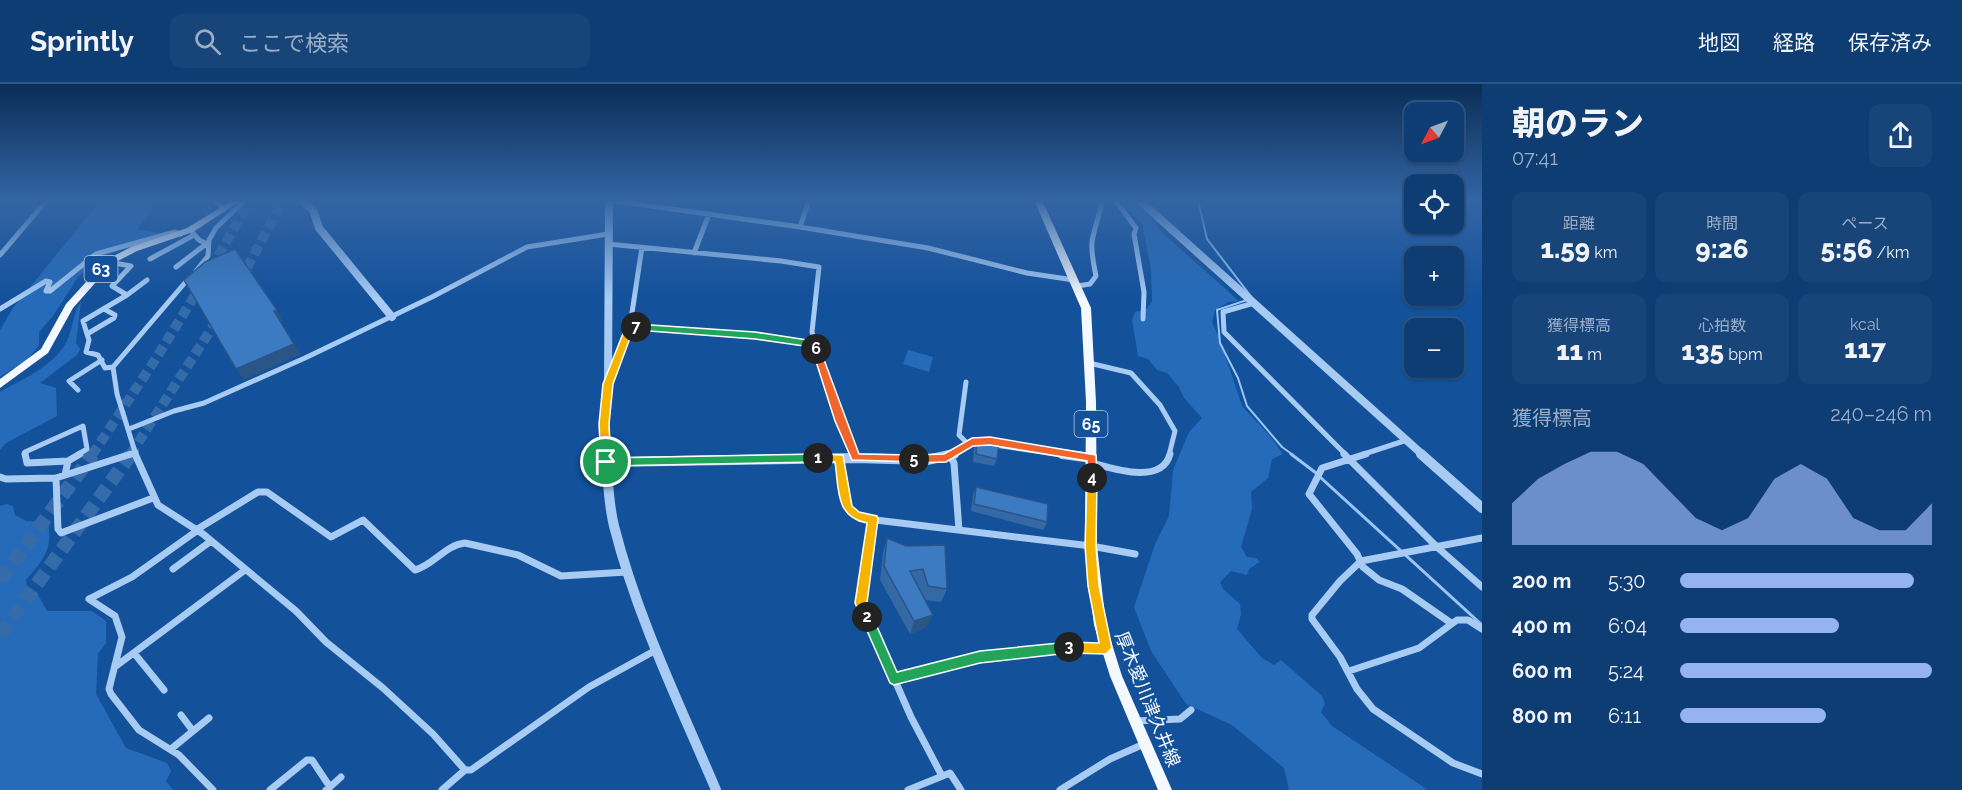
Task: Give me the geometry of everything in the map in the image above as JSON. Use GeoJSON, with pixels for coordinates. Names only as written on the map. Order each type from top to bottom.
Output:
{"type":"FeatureCollection","features":[{"type":"Feature","properties":{"kind":"main road","name":"63"},"geometry":{"type":"LineString","coordinates":[[0,384],[45,351],[69,306],[109,262],[134,249],[188,233]]}},
{"type":"Feature","properties":{"kind":"main road","name":"厚木愛川津久井線"},"geometry":{"type":"LineString","coordinates":[[1053,233],[1086,309],[1092,461],[1091,546],[1094,586],[1106,648],[1165,790]]}},
{"type":"Feature","properties":{"kind":"street"},"geometry":{"type":"LineString","coordinates":[[0,255],[19,233]]}},
{"type":"Feature","properties":{"kind":"street"},"geometry":{"type":"LineString","coordinates":[[0,309],[43,282],[50,282],[46,291],[50,291],[99,252],[171,233]]}},
{"type":"Feature","properties":{"kind":"street"},"geometry":{"type":"LineString","coordinates":[[150,259],[161,255],[188,233],[207,244]]}},
{"type":"Feature","properties":{"kind":"street"},"geometry":{"type":"LineString","coordinates":[[176,267],[207,244],[213,233]]}},
{"type":"Feature","properties":{"kind":"street"},"geometry":{"type":"LineString","coordinates":[[323,233],[392,317]]}},
{"type":"Feature","properties":{"kind":"street"},"geometry":{"type":"LineString","coordinates":[[694,253],[702,233]]}},
{"type":"Feature","properties":{"kind":"street"},"geometry":{"type":"LineString","coordinates":[[836,233],[928,248],[1027,273],[1090,284],[1096,276],[1092,257],[1095,233]]}},
{"type":"Feature","properties":{"kind":"street"},"geometry":{"type":"LineString","coordinates":[[1134,233],[1144,292],[1143,319]]}},
{"type":"Feature","properties":{"kind":"street"},"geometry":{"type":"LineString","coordinates":[[1176,233],[1482,508]]}},
{"type":"Feature","properties":{"kind":"street"},"geometry":{"type":"LineString","coordinates":[[129,429],[174,411],[204,403],[392,317],[527,247],[608,234],[608,384],[604,424],[614,525],[627,572],[656,650],[716,790]]}},
{"type":"Feature","properties":{"kind":"street"},"geometry":{"type":"LineString","coordinates":[[0,244],[10,244]]}},
{"type":"Feature","properties":{"kind":"street"},"geometry":{"type":"LineString","coordinates":[[207,244],[208,256],[113,368],[113,377],[136,452],[153,498],[158,505],[197,530],[296,611],[326,642],[383,688],[433,734],[465,770]]}},
{"type":"Feature","properties":{"kind":"street"},"geometry":{"type":"LineString","coordinates":[[608,244],[819,267],[812,323],[814,345],[855,458]]}},
{"type":"Feature","properties":{"kind":"street"},"geometry":{"type":"LineString","coordinates":[[608,384],[630,326],[642,247]]}},
{"type":"Feature","properties":{"kind":"street"},"geometry":{"type":"LineString","coordinates":[[109,262],[131,266],[117,278],[112,286],[134,297]]}},
{"type":"Feature","properties":{"kind":"street"},"geometry":{"type":"LineString","coordinates":[[113,368],[105,368],[98,355],[86,352],[89,340],[83,321],[127,295],[147,280]]}},
{"type":"Feature","properties":{"kind":"street"},"geometry":{"type":"LineString","coordinates":[[1251,301],[1224,312],[1224,332],[1437,546],[1482,587]]}},
{"type":"Feature","properties":{"kind":"street"},"geometry":{"type":"LineString","coordinates":[[87,334],[114,318],[115,315],[104,309]]}},
{"type":"Feature","properties":{"kind":"street"},"geometry":{"type":"LineString","coordinates":[[630,326],[755,336],[814,345]]}},
{"type":"Feature","properties":{"kind":"street"},"geometry":{"type":"LineString","coordinates":[[78,390],[68,380],[102,360]]}},
{"type":"Feature","properties":{"kind":"street"},"geometry":{"type":"LineString","coordinates":[[606,462],[840,458],[927,460],[950,456],[968,444],[990,441],[1092,461],[1131,473],[1158,470],[1168,460],[1175,430],[1160,405],[1131,373],[1089,363]]}},
{"type":"Feature","properties":{"kind":"street"},"geometry":{"type":"LineString","coordinates":[[966,382],[959,435],[968,444]]}},
{"type":"Feature","properties":{"kind":"street"},"geometry":{"type":"LineString","coordinates":[[65,475],[68,461],[87,449],[83,426],[25,452],[27,463],[68,461]]}},
{"type":"Feature","properties":{"kind":"street"},"geometry":{"type":"LineString","coordinates":[[1407,440],[1322,468],[1309,494],[1361,561],[1363,567],[1379,580],[1402,589],[1451,623]]}},
{"type":"Feature","properties":{"kind":"street"},"geometry":{"type":"LineString","coordinates":[[0,477],[6,479],[56,478],[136,452]]}},
{"type":"Feature","properties":{"kind":"street"},"geometry":{"type":"LineString","coordinates":[[950,456],[954,463],[959,530]]}},
{"type":"Feature","properties":{"kind":"street"},"geometry":{"type":"LineString","coordinates":[[840,458],[847,508],[856,516],[1091,546],[1135,554]]}},
{"type":"Feature","properties":{"kind":"street"},"geometry":{"type":"LineString","coordinates":[[56,478],[58,529],[61,533],[153,498]]}},
{"type":"Feature","properties":{"kind":"street"},"geometry":{"type":"LineString","coordinates":[[213,790],[202,783],[186,760],[143,734],[130,722],[109,688],[117,666],[117,649],[122,637],[118,621],[106,609],[89,599],[105,593],[197,530],[258,492],[267,492],[331,537],[363,520],[415,570],[423,568],[456,544],[465,543],[518,555],[561,576],[627,572]]}},
{"type":"Feature","properties":{"kind":"street"},"geometry":{"type":"LineString","coordinates":[[873,519],[861,603],[911,717],[942,776]]}},
{"type":"Feature","properties":{"kind":"street"},"geometry":{"type":"LineString","coordinates":[[1482,537],[1361,561],[1340,581],[1312,615],[1312,619],[1349,671],[1366,702],[1383,717],[1453,763],[1482,774]]}},
{"type":"Feature","properties":{"kind":"street"},"geometry":{"type":"LineString","coordinates":[[173,569],[211,541]]}},
{"type":"Feature","properties":{"kind":"street"},"geometry":{"type":"LineString","coordinates":[[117,666],[245,570]]}},
{"type":"Feature","properties":{"kind":"street"},"geometry":{"type":"LineString","coordinates":[[1349,671],[1418,648],[1434,639],[1451,623],[1464,619],[1482,629]]}},
{"type":"Feature","properties":{"kind":"street"},"geometry":{"type":"LineString","coordinates":[[894,679],[980,657],[1062,647],[1106,648]]}},
{"type":"Feature","properties":{"kind":"street"},"geometry":{"type":"LineString","coordinates":[[442,790],[465,770],[471,770],[589,687],[656,650]]}},
{"type":"Feature","properties":{"kind":"street"},"geometry":{"type":"LineString","coordinates":[[134,653],[163,685]]}},
{"type":"Feature","properties":{"kind":"street"},"geometry":{"type":"LineString","coordinates":[[1135,722],[1180,719],[1191,710]]}},
{"type":"Feature","properties":{"kind":"street"},"geometry":{"type":"LineString","coordinates":[[181,715],[193,731]]}},
{"type":"Feature","properties":{"kind":"street"},"geometry":{"type":"LineString","coordinates":[[171,749],[209,718]]}},
{"type":"Feature","properties":{"kind":"street"},"geometry":{"type":"LineString","coordinates":[[1060,790],[1110,759],[1144,744]]}},
{"type":"Feature","properties":{"kind":"street"},"geometry":{"type":"LineString","coordinates":[[270,790],[307,760],[312,760],[328,789],[341,777]]}},
{"type":"Feature","properties":{"kind":"street"},"geometry":{"type":"LineString","coordinates":[[908,790],[950,773],[961,790]]}},
{"type":"Feature","properties":{"kind":"shaded area"},"geometry":{"type":"Polygon","coordinates":[[[74,233],[162,233],[124,244],[125,248],[106,255],[78,277],[53,316],[39,332],[39,345],[29,358],[0,377],[0,330],[13,308],[74,233]]]}},
{"type":"Feature","properties":{"kind":"shaded area"},"geometry":{"type":"Polygon","coordinates":[[[1144,233],[1163,233],[1239,301],[1229,302],[1215,310],[1212,322],[1242,406],[1270,436],[1283,454],[1272,459],[1268,478],[1251,492],[1252,509],[1241,547],[1247,557],[1256,558],[1260,562],[1249,569],[1247,575],[1231,571],[1220,582],[1223,589],[1240,604],[1241,614],[1237,629],[1262,658],[1274,665],[1281,660],[1322,696],[1325,704],[1321,712],[1332,726],[1428,790],[1289,790],[1284,768],[1232,725],[1186,704],[1151,651],[1134,607],[1155,544],[1169,516],[1173,470],[1189,432],[1202,418],[1184,398],[1179,387],[1167,373],[1157,370],[1148,359],[1138,356],[1132,320],[1135,312],[1147,309],[1152,301],[1151,269],[1144,233]]]}},
{"type":"Feature","properties":{"kind":"shaded area"},"geometry":{"type":"Polygon","coordinates":[[[81,301],[76,343],[80,349],[77,355],[40,383],[56,388],[57,416],[6,443],[0,450],[0,392],[37,371],[54,358],[67,341],[81,301]]]}},
{"type":"Feature","properties":{"kind":"shaded area"},"geometry":{"type":"Polygon","coordinates":[[[908,350],[933,357],[929,372],[903,364],[908,350]]]}},
{"type":"Feature","properties":{"kind":"shaded area"},"geometry":{"type":"Polygon","coordinates":[[[7,504],[13,506],[15,515],[26,521],[48,522],[48,547],[42,560],[26,580],[28,592],[37,593],[47,611],[92,611],[106,621],[106,643],[98,654],[96,694],[126,748],[167,763],[171,771],[166,781],[173,790],[0,790],[0,506],[7,504]]]}},
{"type":"Feature","properties":{"kind":"building"},"geometry":{"type":"Polygon","coordinates":[[[235,249],[277,310],[274,311],[294,344],[236,369],[184,280],[205,262],[235,249]]]}},
{"type":"Feature","properties":{"kind":"building"},"geometry":{"type":"Polygon","coordinates":[[[977,441],[999,444],[997,459],[976,454],[977,441]]]}},
{"type":"Feature","properties":{"kind":"building"},"geometry":{"type":"Polygon","coordinates":[[[976,487],[1048,504],[1047,522],[974,504],[976,487]]]}},
{"type":"Feature","properties":{"kind":"building"},"geometry":{"type":"Polygon","coordinates":[[[887,538],[906,546],[945,545],[947,589],[928,586],[923,569],[910,571],[933,615],[914,621],[884,566],[887,538]]]}},
{"type":"Feature","properties":{"kind":"waterway"},"geometry":{"type":"LineString","coordinates":[[1206,233],[1207,239],[1253,299]]}},
{"type":"Feature","properties":{"kind":"waterway"},"geometry":{"type":"LineString","coordinates":[[1247,300],[1217,310],[1220,343],[1238,378],[1247,406],[1282,447],[1293,455]]}},
{"type":"Feature","properties":{"kind":"waterway"},"geometry":{"type":"LineString","coordinates":[[1291,454],[1316,473]]}},
{"type":"Feature","properties":{"kind":"waterway"},"geometry":{"type":"LineString","coordinates":[[1320,477],[1482,625]]}},
{"type":"Feature","properties":{"kind":"tunnel"},"geometry":{"type":"LineString","coordinates":[[211,269],[231,233]]}},
{"type":"Feature","properties":{"kind":"tunnel"},"geometry":{"type":"LineString","coordinates":[[240,281],[266,233]]}},
{"type":"Feature","properties":{"kind":"tunnel"},"geometry":{"type":"LineString","coordinates":[[92,455],[202,284]]}},
{"type":"Feature","properties":{"kind":"tunnel"},"geometry":{"type":"LineString","coordinates":[[130,455],[221,314]]}},
{"type":"Feature","properties":{"kind":"tunnel"},"geometry":{"type":"LineString","coordinates":[[0,580],[93,454]]}},
{"type":"Feature","properties":{"kind":"tunnel"},"geometry":{"type":"LineString","coordinates":[[0,635],[131,454]]}},
{"type":"Feature","properties":{"kind":"route"},"geometry":{"type":"LineString","coordinates":[[630,326],[755,336],[814,345],[855,458],[927,460],[946,458],[972,442],[990,441],[1092,458],[1091,546],[1094,586],[1106,648],[1062,647],[980,657],[894,679],[861,603],[873,519],[859,518],[847,508],[840,458],[606,462],[604,424],[608,384],[630,326]]}}]}
